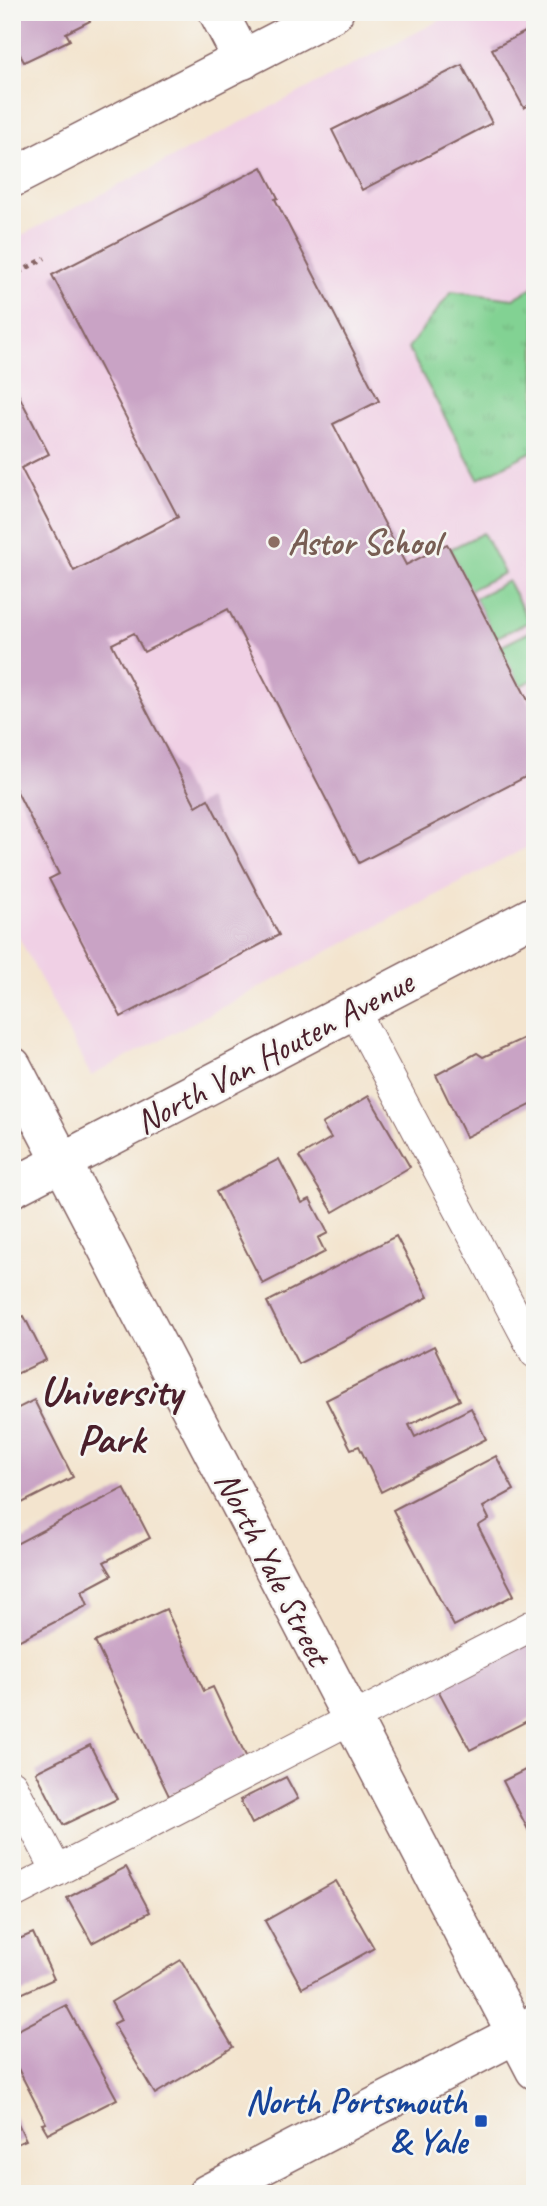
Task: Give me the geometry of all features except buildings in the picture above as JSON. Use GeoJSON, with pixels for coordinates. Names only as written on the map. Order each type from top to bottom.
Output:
{"type":"FeatureCollection","features":[{"type":"Feature","properties":{"kind":"street"},"geometry":{"type":"LineString","coordinates":[[218,12],[243,60]]}},
{"type":"Feature","properties":{"kind":"street"},"geometry":{"type":"LineString","coordinates":[[12,178],[334,12]]}},
{"type":"Feature","properties":{"kind":"street","name":"North Van Houten Avenue"},"geometry":{"type":"LineString","coordinates":[[12,1188],[535,915]]}},
{"type":"Feature","properties":{"kind":"street","name":"North Yale Street"},"geometry":{"type":"LineString","coordinates":[[12,1066],[351,1718],[526,2029],[535,2070]]}},
{"type":"Feature","properties":{"kind":"street"},"geometry":{"type":"LineString","coordinates":[[207,2194],[526,2029]]}},
{"type":"Feature","properties":{"kind":"lane"},"geometry":{"type":"LineString","coordinates":[[354,1010],[535,1353]]}},
{"type":"Feature","properties":{"kind":"lane"},"geometry":{"type":"LineString","coordinates":[[12,1894],[535,1624]]}},
{"type":"Feature","properties":{"kind":"lane"},"geometry":{"type":"LineString","coordinates":[[12,1785],[57,1871]]}},
{"type":"Feature","properties":{"kind":"path"},"geometry":{"type":"LineString","coordinates":[[18,273],[45,258]]}},
{"type":"Feature","properties":{"kind":"shaded area","name":"Astor School"},"geometry":{"type":"Polygon","coordinates":[[[456,12],[535,12],[535,843],[91,1076],[12,924],[12,240],[456,12]]]}},
{"type":"Feature","properties":{"kind":"green space"},"geometry":{"type":"Polygon","coordinates":[[[535,286],[535,450],[478,479],[408,348],[452,291],[513,299],[535,286]]]}},
{"type":"Feature","properties":{"kind":"green space"},"geometry":{"type":"Polygon","coordinates":[[[483,533],[504,573],[470,590],[450,549],[483,533]]]}},
{"type":"Feature","properties":{"kind":"green space"},"geometry":{"type":"Polygon","coordinates":[[[508,581],[529,622],[495,638],[475,598],[508,581]]]}},
{"type":"Feature","properties":{"kind":"green space"},"geometry":{"type":"Polygon","coordinates":[[[533,630],[535,679],[520,686],[500,647],[533,630]]]}},
{"type":"Feature","properties":{"kind":"place","name":"Astor School"},"geometry":{"type":"Point","coordinates":[274,542]}},
{"type":"Feature","properties":{"kind":"place","name":"North Portsmouth & Yale"},"geometry":{"type":"Point","coordinates":[481,2121]}},
{"type":"Feature","properties":{"kind":"district","name":"University Park"},"geometry":{"type":"Point","coordinates":[111,1415]}}]}
